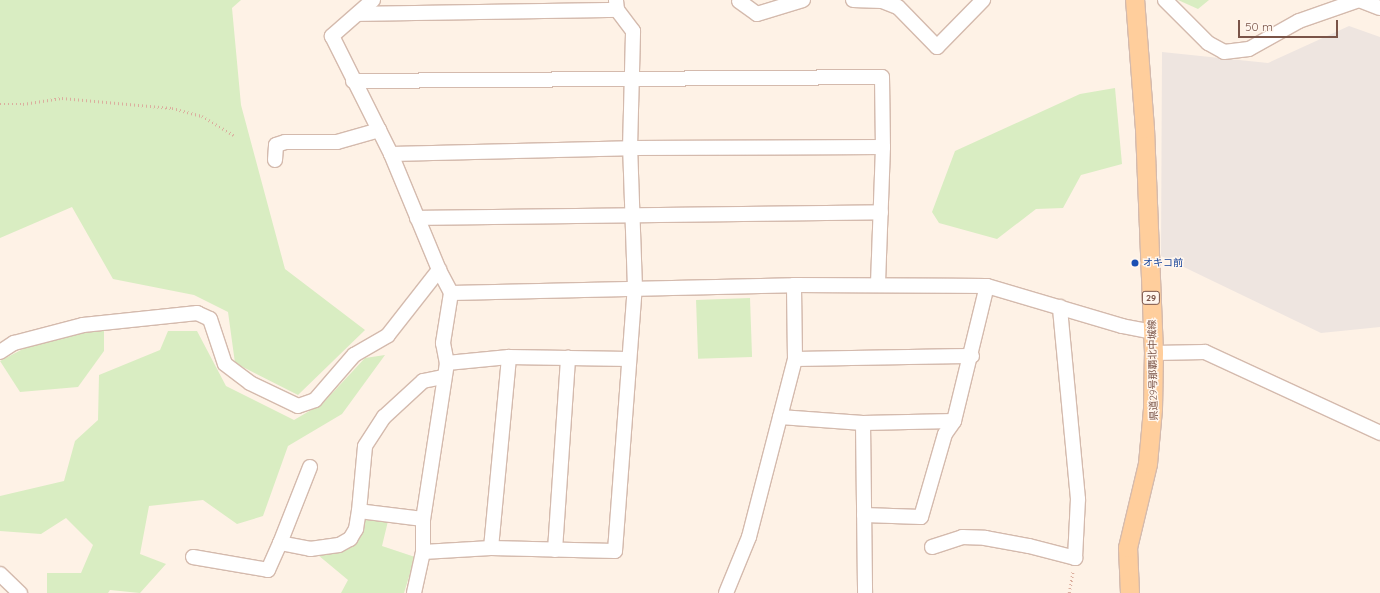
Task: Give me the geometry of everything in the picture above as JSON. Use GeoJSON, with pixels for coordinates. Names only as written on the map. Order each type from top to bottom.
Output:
{"type":"FeatureCollection","features":[{"type":"Feature","properties":{"kind":"main road","name":"県道29号那覇北中城線"},"geometry":{"type":"LineString","coordinates":[[1130,593],[1128,548],[1151,444],[1154,353],[1143,98],[1135,0]]}},
{"type":"Feature","properties":{"kind":"street"},"geometry":{"type":"LineString","coordinates":[[373,0],[332,36],[353,81],[391,154],[439,270],[451,293],[443,343],[447,363],[423,519],[423,552],[414,593]]}},
{"type":"Feature","properties":{"kind":"street"},"geometry":{"type":"LineString","coordinates":[[739,1],[757,14],[803,0]]}},
{"type":"Feature","properties":{"kind":"street"},"geometry":{"type":"LineString","coordinates":[[853,0],[882,1],[898,7],[937,47],[983,0]]}},
{"type":"Feature","properties":{"kind":"street"},"geometry":{"type":"LineString","coordinates":[[1166,0],[1208,43],[1224,52],[1249,49],[1299,21],[1359,0],[1380,8]]}},
{"type":"Feature","properties":{"kind":"street"},"geometry":{"type":"LineString","coordinates":[[358,14],[616,5],[633,31],[633,78],[630,148],[635,288],[628,359],[615,551],[491,548],[423,552]]}},
{"type":"Feature","properties":{"kind":"street"},"geometry":{"type":"LineString","coordinates":[[353,81],[882,77],[883,147],[878,284]]}},
{"type":"Feature","properties":{"kind":"street"},"geometry":{"type":"LineString","coordinates":[[275,160],[276,145],[285,142],[337,142],[379,130]]}},
{"type":"Feature","properties":{"kind":"street"},"geometry":{"type":"LineString","coordinates":[[391,154],[630,148],[883,147]]}},
{"type":"Feature","properties":{"kind":"street"},"geometry":{"type":"LineString","coordinates":[[417,218],[881,212]]}},
{"type":"Feature","properties":{"kind":"street"},"geometry":{"type":"LineString","coordinates":[[0,352],[14,343],[83,325],[197,313],[210,319],[225,364],[250,383],[298,406],[315,400],[354,355],[388,335],[439,270]]}},
{"type":"Feature","properties":{"kind":"street"},"geometry":{"type":"LineString","coordinates":[[451,293],[794,285],[878,284],[987,286],[1122,326],[1152,332]]}},
{"type":"Feature","properties":{"kind":"street"},"geometry":{"type":"LineString","coordinates":[[726,593],[749,538],[795,359],[794,285]]}},
{"type":"Feature","properties":{"kind":"street"},"geometry":{"type":"LineString","coordinates":[[864,515],[921,516],[945,434],[954,421],[972,356],[987,286]]}},
{"type":"Feature","properties":{"kind":"street"},"geometry":{"type":"LineString","coordinates":[[932,546],[962,537],[985,538],[1029,546],[1075,558],[1078,499],[1060,307]]}},
{"type":"Feature","properties":{"kind":"street"},"geometry":{"type":"LineString","coordinates":[[1154,353],[1205,352],[1380,433]]}},
{"type":"Feature","properties":{"kind":"street"},"geometry":{"type":"LineString","coordinates":[[795,359],[972,356]]}},
{"type":"Feature","properties":{"kind":"street"},"geometry":{"type":"LineString","coordinates":[[447,363],[509,357],[628,359]]}},
{"type":"Feature","properties":{"kind":"street"},"geometry":{"type":"LineString","coordinates":[[491,548],[509,357]]}},
{"type":"Feature","properties":{"kind":"street"},"geometry":{"type":"LineString","coordinates":[[554,550],[568,357]]}},
{"type":"Feature","properties":{"kind":"street"},"geometry":{"type":"LineString","coordinates":[[280,543],[310,549],[339,545],[350,539],[356,529],[359,511],[365,446],[384,418],[423,381],[444,377]]}},
{"type":"Feature","properties":{"kind":"street"},"geometry":{"type":"LineString","coordinates":[[780,417],[863,423],[954,421]]}},
{"type":"Feature","properties":{"kind":"street"},"geometry":{"type":"LineString","coordinates":[[863,423],[864,593]]}},
{"type":"Feature","properties":{"kind":"street"},"geometry":{"type":"LineString","coordinates":[[193,557],[268,570],[310,467]]}},
{"type":"Feature","properties":{"kind":"street"},"geometry":{"type":"LineString","coordinates":[[359,511],[423,519]]}},
{"type":"Feature","properties":{"kind":"street"},"geometry":{"type":"LineString","coordinates":[[0,574],[20,593]]}},
{"type":"Feature","properties":{"kind":"path"},"geometry":{"type":"LineString","coordinates":[[0,104],[22,104],[62,98],[172,108],[202,116],[234,135]]}},
{"type":"Feature","properties":{"kind":"path"},"geometry":{"type":"LineString","coordinates":[[1069,593],[1075,558]]}},
{"type":"Feature","properties":{"kind":"shaded area"},"geometry":{"type":"Polygon","coordinates":[[[1349,26],[1380,37],[1380,327],[1321,333],[1161,256],[1162,52],[1268,63],[1349,26]]]}},
{"type":"Feature","properties":{"kind":"green space"},"geometry":{"type":"Polygon","coordinates":[[[0,0],[241,0],[232,8],[241,105],[285,269],[365,330],[298,395],[235,363],[228,312],[194,295],[113,279],[72,207],[0,238],[0,0]]]}},
{"type":"Feature","properties":{"kind":"green space"},"geometry":{"type":"Polygon","coordinates":[[[1178,0],[1209,0],[1198,9],[1178,0]]]}},
{"type":"Feature","properties":{"kind":"green space"},"geometry":{"type":"Polygon","coordinates":[[[1115,88],[1122,164],[1081,175],[1063,208],[1036,209],[997,239],[939,223],[932,212],[955,151],[1080,94],[1115,88]]]}},
{"type":"Feature","properties":{"kind":"green space"},"geometry":{"type":"Polygon","coordinates":[[[750,298],[752,357],[698,359],[696,300],[750,298]]]}},
{"type":"Feature","properties":{"kind":"green space"},"geometry":{"type":"Polygon","coordinates":[[[104,325],[104,351],[78,387],[20,392],[0,361],[42,339],[104,325]]]}},
{"type":"Feature","properties":{"kind":"green space"},"geometry":{"type":"Polygon","coordinates":[[[168,331],[197,331],[226,386],[294,420],[323,403],[365,358],[385,355],[342,414],[288,446],[263,516],[237,524],[203,500],[149,506],[140,554],[166,564],[140,593],[110,590],[108,593],[47,593],[47,573],[81,573],[93,545],[66,518],[41,534],[0,531],[0,496],[64,481],[75,441],[98,420],[99,375],[160,350],[168,331]]]}},
{"type":"Feature","properties":{"kind":"green space"},"geometry":{"type":"Polygon","coordinates":[[[366,518],[388,521],[382,546],[415,557],[404,593],[341,593],[348,580],[318,555],[342,551],[356,541],[366,518]]]}},
{"type":"Feature","properties":{"kind":"place","name":"オキコ前"},"geometry":{"type":"Point","coordinates":[1135,263]}}]}
